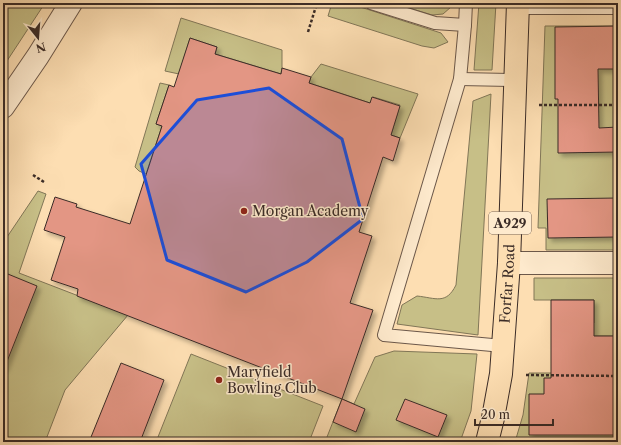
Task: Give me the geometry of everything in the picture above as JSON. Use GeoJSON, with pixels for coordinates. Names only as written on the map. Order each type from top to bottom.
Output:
{"type":"FeatureCollection","features":[{"type":"Feature","properties":{"kind":"main road","name":"Forfar Road"},"geometry":{"type":"LineString","coordinates":[[487,442],[501,374],[509,263],[518,3]]}},
{"type":"Feature","properties":{"kind":"street"},"geometry":{"type":"LineString","coordinates":[[3,107],[38,56],[71,3]]}},
{"type":"Feature","properties":{"kind":"street"},"geometry":{"type":"LineString","coordinates":[[518,3],[618,3]]}},
{"type":"Feature","properties":{"kind":"street"},"geometry":{"type":"LineString","coordinates":[[509,263],[618,263]]}},
{"type":"Feature","properties":{"kind":"lane"},"geometry":{"type":"LineString","coordinates":[[372,3],[435,24],[465,25]]}},
{"type":"Feature","properties":{"kind":"lane"},"geometry":{"type":"LineString","coordinates":[[466,3],[460,79],[384,334],[503,346]]}},
{"type":"Feature","properties":{"kind":"lane"},"geometry":{"type":"LineString","coordinates":[[460,79],[516,80]]}},
{"type":"Feature","properties":{"kind":"path"},"geometry":{"type":"LineString","coordinates":[[308,32],[317,3]]}},
{"type":"Feature","properties":{"kind":"path"},"geometry":{"type":"LineString","coordinates":[[514,105],[618,105]]}},
{"type":"Feature","properties":{"kind":"path"},"geometry":{"type":"LineString","coordinates":[[33,175],[44,182]]}},
{"type":"Feature","properties":{"kind":"path"},"geometry":{"type":"LineString","coordinates":[[501,374],[618,376]]}},
{"type":"Feature","properties":{"kind":"highlighted area"},"geometry":{"type":"Polygon","coordinates":[[[269,88],[342,139],[363,219],[307,262],[246,292],[167,260],[141,164],[197,100],[269,88]]]}},
{"type":"Feature","properties":{"kind":"shaded area"},"geometry":{"type":"Polygon","coordinates":[[[3,3],[45,3],[3,67],[3,3]]]}},
{"type":"Feature","properties":{"kind":"shaded area"},"geometry":{"type":"Polygon","coordinates":[[[332,3],[348,3],[441,33],[448,42],[434,48],[422,46],[328,16],[332,3]]]}},
{"type":"Feature","properties":{"kind":"shaded area"},"geometry":{"type":"Polygon","coordinates":[[[393,3],[452,3],[451,7],[443,14],[432,15],[393,3]]]}},
{"type":"Feature","properties":{"kind":"shaded area"},"geometry":{"type":"Polygon","coordinates":[[[479,3],[496,3],[492,70],[474,70],[479,3]]]}},
{"type":"Feature","properties":{"kind":"shaded area"},"geometry":{"type":"Polygon","coordinates":[[[181,18],[282,50],[281,74],[215,54],[217,47],[190,38],[179,74],[165,71],[181,18]]]}},
{"type":"Feature","properties":{"kind":"shaded area"},"geometry":{"type":"Polygon","coordinates":[[[545,26],[618,26],[618,250],[546,250],[546,228],[538,228],[545,26]]]}},
{"type":"Feature","properties":{"kind":"shaded area"},"geometry":{"type":"Polygon","coordinates":[[[321,64],[418,94],[400,138],[391,135],[400,105],[373,97],[370,103],[309,83],[311,77],[321,64]]]}},
{"type":"Feature","properties":{"kind":"shaded area"},"geometry":{"type":"Polygon","coordinates":[[[160,83],[169,85],[156,124],[162,126],[146,174],[139,171],[135,167],[160,83]]]}},
{"type":"Feature","properties":{"kind":"shaded area"},"geometry":{"type":"Polygon","coordinates":[[[491,94],[478,335],[397,324],[402,305],[417,296],[435,299],[444,298],[456,285],[473,101],[491,94]]]}},
{"type":"Feature","properties":{"kind":"shaded area"},"geometry":{"type":"Polygon","coordinates":[[[38,191],[46,194],[19,273],[128,315],[65,390],[45,442],[3,442],[3,243],[38,191]]]}},
{"type":"Feature","properties":{"kind":"shaded area"},"geometry":{"type":"Polygon","coordinates":[[[534,278],[618,278],[618,336],[576,336],[576,322],[594,323],[594,300],[534,300],[534,278]]]}},
{"type":"Feature","properties":{"kind":"shaded area"},"geometry":{"type":"Polygon","coordinates":[[[394,351],[477,354],[471,411],[460,442],[325,442],[342,399],[354,404],[375,357],[394,351]]]}},
{"type":"Feature","properties":{"kind":"shaded area","name":"Maryfield Bowling Club"},"geometry":{"type":"Polygon","coordinates":[[[191,354],[323,406],[309,442],[156,442],[191,354]]]}},
{"type":"Feature","properties":{"kind":"shaded area"},"geometry":{"type":"Polygon","coordinates":[[[529,373],[618,373],[618,442],[515,442],[523,415],[529,373]]]}},
{"type":"Feature","properties":{"kind":"building"},"geometry":{"type":"Polygon","coordinates":[[[618,26],[618,69],[598,69],[599,128],[618,127],[618,152],[558,153],[558,99],[555,99],[555,27],[618,26]]]}},
{"type":"Feature","properties":{"kind":"building","name":"Morgan Academy"},"geometry":{"type":"Polygon","coordinates":[[[190,38],[217,47],[215,54],[281,74],[282,68],[311,77],[309,83],[370,103],[372,97],[400,106],[391,135],[400,138],[393,161],[383,157],[359,232],[372,236],[350,303],[373,310],[342,399],[77,296],[78,289],[51,280],[65,237],[44,230],[55,197],[77,204],[76,207],[130,224],[162,126],[156,124],[169,85],[174,87],[190,38]]]}},
{"type":"Feature","properties":{"kind":"building"},"geometry":{"type":"Polygon","coordinates":[[[618,198],[618,237],[548,238],[547,199],[618,198]]]}},
{"type":"Feature","properties":{"kind":"building"},"geometry":{"type":"Polygon","coordinates":[[[3,272],[37,286],[4,369],[3,369],[3,272]]]}},
{"type":"Feature","properties":{"kind":"building"},"geometry":{"type":"Polygon","coordinates":[[[551,300],[594,300],[594,336],[618,336],[618,435],[529,435],[529,394],[544,394],[544,378],[551,378],[551,300]]]}},
{"type":"Feature","properties":{"kind":"building"},"geometry":{"type":"Polygon","coordinates":[[[121,363],[164,380],[140,442],[89,442],[121,363]]]}},
{"type":"Feature","properties":{"kind":"building"},"geometry":{"type":"Polygon","coordinates":[[[342,399],[365,409],[356,432],[333,422],[342,399]]]}},
{"type":"Feature","properties":{"kind":"building"},"geometry":{"type":"Polygon","coordinates":[[[405,399],[447,415],[438,437],[396,420],[405,399]]]}},
{"type":"Feature","properties":{"kind":"place","name":"Morgan Academy"},"geometry":{"type":"Point","coordinates":[244,211]}},
{"type":"Feature","properties":{"kind":"place","name":"Maryfield Bowling Club"},"geometry":{"type":"Point","coordinates":[219,380]}}]}
